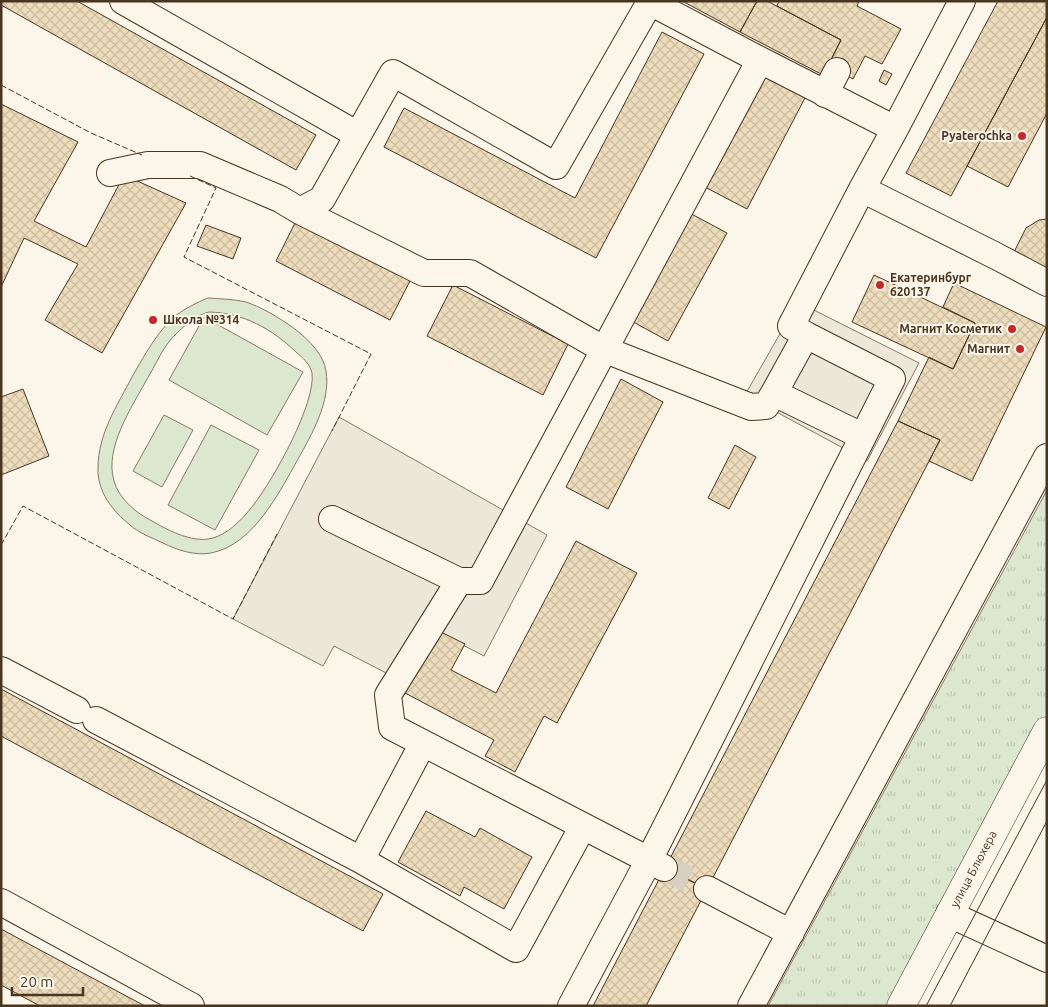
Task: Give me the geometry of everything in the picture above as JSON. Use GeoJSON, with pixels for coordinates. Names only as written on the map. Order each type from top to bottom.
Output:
{"type":"FeatureCollection","features":[{"type":"Feature","properties":{"kind":"main road","name":"улица Блюхера"},"geometry":{"type":"LineString","coordinates":[[900,1006],[1047,731]]}},
{"type":"Feature","properties":{"kind":"lane"},"geometry":{"type":"LineString","coordinates":[[123,1],[358,135]]}},
{"type":"Feature","properties":{"kind":"lane"},"geometry":{"type":"LineString","coordinates":[[571,1006],[657,864],[862,436],[892,379],[791,326],[962,1]]}},
{"type":"Feature","properties":{"kind":"lane"},"geometry":{"type":"LineString","coordinates":[[300,211],[322,199],[393,73],[556,166],[650,2],[895,129]]}},
{"type":"Feature","properties":{"kind":"lane"},"geometry":{"type":"LineString","coordinates":[[332,519],[459,581],[480,581],[760,60]]}},
{"type":"Feature","properties":{"kind":"lane"},"geometry":{"type":"LineString","coordinates":[[825,94],[837,71]]}},
{"type":"Feature","properties":{"kind":"lane"},"geometry":{"type":"LineString","coordinates":[[110,173],[148,165],[200,165],[280,199],[300,211],[424,273],[470,273],[603,349],[751,406],[766,406],[806,335]]}},
{"type":"Feature","properties":{"kind":"lane"},"geometry":{"type":"LineString","coordinates":[[862,189],[1047,283]]}},
{"type":"Feature","properties":{"kind":"lane"},"geometry":{"type":"LineString","coordinates":[[774,393],[862,436]]}},
{"type":"Feature","properties":{"kind":"lane"},"geometry":{"type":"LineString","coordinates":[[752,1006],[1047,457]]}},
{"type":"Feature","properties":{"kind":"lane"},"geometry":{"type":"LineString","coordinates":[[459,581],[388,695],[392,727],[657,864]]}},
{"type":"Feature","properties":{"kind":"lane"},"geometry":{"type":"LineString","coordinates":[[1,670],[361,860],[516,949],[584,826]]}},
{"type":"Feature","properties":{"kind":"lane"},"geometry":{"type":"LineString","coordinates":[[361,860],[423,743]]}},
{"type":"Feature","properties":{"kind":"lane"},"geometry":{"type":"LineString","coordinates":[[707,889],[791,933]]}},
{"type":"Feature","properties":{"kind":"lane"},"geometry":{"type":"LineString","coordinates":[[1,902],[191,1006]]}},
{"type":"Feature","properties":{"kind":"lane"},"geometry":{"type":"LineString","coordinates":[[949,914],[1047,959]]}},
{"type":"Feature","properties":{"kind":"green space"},"geometry":{"type":"Polygon","coordinates":[[[208,298],[246,302],[282,320],[306,338],[315,349],[326,371],[327,382],[323,405],[314,428],[282,487],[263,516],[240,540],[226,548],[211,553],[199,554],[168,546],[141,533],[130,525],[112,507],[103,493],[98,477],[98,468],[101,444],[109,421],[146,353],[162,329],[175,316],[208,298]],[[209,312],[199,316],[185,325],[169,342],[127,415],[113,455],[112,468],[116,488],[129,505],[146,518],[166,529],[191,538],[208,539],[222,534],[233,527],[255,503],[292,440],[301,421],[311,386],[312,373],[310,367],[287,344],[257,324],[234,315],[209,312]]]}},
{"type":"Feature","properties":{"kind":"green space"},"geometry":{"type":"Polygon","coordinates":[[[204,317],[303,372],[267,435],[169,380],[204,317]]]}},
{"type":"Feature","properties":{"kind":"green space"},"geometry":{"type":"Polygon","coordinates":[[[164,415],[193,430],[162,487],[133,471],[164,415]]]}},
{"type":"Feature","properties":{"kind":"green space"},"geometry":{"type":"Polygon","coordinates":[[[211,425],[259,450],[215,530],[168,505],[211,425]]]}},
{"type":"Feature","properties":{"kind":"green space"},"geometry":{"type":"Polygon","coordinates":[[[1047,490],[1047,732],[901,1006],[768,1006],[1047,490]]]}},
{"type":"Feature","properties":{"kind":"shaded area"},"geometry":{"type":"Polygon","coordinates":[[[798,302],[919,363],[867,461],[745,395],[798,302]]]}},
{"type":"Feature","properties":{"kind":"shaded area"},"geometry":{"type":"Polygon","coordinates":[[[339,417],[547,535],[484,656],[420,623],[392,676],[334,646],[323,666],[233,619],[339,417]]]}},
{"type":"Feature","properties":{"kind":"building"},"geometry":{"type":"Polygon","coordinates":[[[1,1],[77,1],[316,135],[296,170],[1,5],[1,1]]]}},
{"type":"Feature","properties":{"kind":"building"},"geometry":{"type":"Polygon","coordinates":[[[682,1],[757,1],[740,32],[682,1]]]}},
{"type":"Feature","properties":{"kind":"building"},"geometry":{"type":"Polygon","coordinates":[[[757,1],[767,1],[841,40],[823,75],[740,32],[757,1]]]}},
{"type":"Feature","properties":{"kind":"building"},"geometry":{"type":"Polygon","coordinates":[[[779,1],[859,1],[857,6],[901,29],[882,64],[865,56],[853,79],[828,66],[841,40],[777,6],[779,1]]]}},
{"type":"Feature","properties":{"kind":"building"},"geometry":{"type":"Polygon","coordinates":[[[998,1],[1047,1],[1047,17],[951,196],[906,173],[998,1]]]}},
{"type":"Feature","properties":{"kind":"building"},"geometry":{"type":"Polygon","coordinates":[[[1047,17],[1047,113],[1008,187],[967,166],[1047,17]]]}},
{"type":"Feature","properties":{"kind":"building"},"geometry":{"type":"Polygon","coordinates":[[[662,32],[704,54],[596,258],[384,147],[404,108],[575,198],[662,32]]]}},
{"type":"Feature","properties":{"kind":"building"},"geometry":{"type":"Polygon","coordinates":[[[884,70],[892,74],[886,85],[879,81],[884,70]]]}},
{"type":"Feature","properties":{"kind":"building"},"geometry":{"type":"Polygon","coordinates":[[[762,73],[806,96],[747,209],[703,186],[762,73]]]}},
{"type":"Feature","properties":{"kind":"building"},"geometry":{"type":"Polygon","coordinates":[[[1,104],[78,142],[34,221],[86,247],[124,175],[186,203],[102,353],[45,320],[78,264],[24,238],[1,287],[1,104]]]}},
{"type":"Feature","properties":{"kind":"building"},"geometry":{"type":"Polygon","coordinates":[[[684,210],[727,233],[668,341],[626,318],[684,210]]]}},
{"type":"Feature","properties":{"kind":"building"},"geometry":{"type":"Polygon","coordinates":[[[297,219],[412,277],[390,320],[276,261],[297,219]]]}},
{"type":"Feature","properties":{"kind":"building"},"geometry":{"type":"Polygon","coordinates":[[[1047,219],[1047,273],[1012,256],[1026,228],[1039,220],[1047,219]]]}},
{"type":"Feature","properties":{"kind":"building"},"geometry":{"type":"Polygon","coordinates":[[[206,225],[241,238],[233,259],[197,246],[206,225]]]}},
{"type":"Feature","properties":{"kind":"building"},"geometry":{"type":"Polygon","coordinates":[[[874,275],[975,323],[953,369],[852,322],[874,275]]]}},
{"type":"Feature","properties":{"kind":"building"},"geometry":{"type":"Polygon","coordinates":[[[954,283],[1046,327],[972,481],[929,461],[940,440],[898,421],[929,357],[953,369],[975,323],[943,307],[954,283]]]}},
{"type":"Feature","properties":{"kind":"building"},"geometry":{"type":"Polygon","coordinates":[[[453,285],[568,344],[543,395],[427,336],[453,285]]]}},
{"type":"Feature","properties":{"kind":"building"},"geometry":{"type":"Polygon","coordinates":[[[621,379],[663,402],[608,509],[566,487],[621,379]]]}},
{"type":"Feature","properties":{"kind":"building"},"geometry":{"type":"Polygon","coordinates":[[[23,389],[49,456],[1,475],[1,397],[23,389]]]}},
{"type":"Feature","properties":{"kind":"building"},"geometry":{"type":"Polygon","coordinates":[[[898,421],[940,440],[707,889],[665,868],[898,421]]]}},
{"type":"Feature","properties":{"kind":"building"},"geometry":{"type":"Polygon","coordinates":[[[735,445],[756,457],[729,509],[708,498],[735,445]]]}},
{"type":"Feature","properties":{"kind":"building"},"geometry":{"type":"Polygon","coordinates":[[[576,541],[637,573],[557,723],[544,716],[515,772],[485,756],[494,740],[405,693],[439,631],[465,644],[451,670],[496,693],[576,541]]]}},
{"type":"Feature","properties":{"kind":"building"},"geometry":{"type":"Polygon","coordinates":[[[1,689],[383,894],[363,931],[1,736],[1,689]]]}},
{"type":"Feature","properties":{"kind":"building"},"geometry":{"type":"Polygon","coordinates":[[[426,811],[475,837],[480,828],[532,857],[504,909],[464,887],[460,896],[398,862],[426,811]]]}},
{"type":"Feature","properties":{"kind":"building"},"geometry":{"type":"Polygon","coordinates":[[[665,868],[707,889],[646,1006],[593,1006],[665,868]]]}},
{"type":"Feature","properties":{"kind":"building"},"geometry":{"type":"Polygon","coordinates":[[[1,929],[145,1006],[40,1006],[1,985],[1,929]]]}},
{"type":"Feature","properties":{"kind":"tunnel"},"geometry":{"type":"LineString","coordinates":[[665,868],[707,889]]}},
{"type":"Feature","properties":{"kind":"tram line"},"geometry":{"type":"LineString","coordinates":[[926,1006],[1047,780]]}},
{"type":"Feature","properties":{"kind":"tram line"},"geometry":{"type":"LineString","coordinates":[[950,1006],[1047,821]]}},
{"type":"Feature","properties":{"kind":"fence"},"geometry":{"type":"LineString","coordinates":[[1,85],[91,133],[142,155]]}},
{"type":"Feature","properties":{"kind":"fence"},"geometry":{"type":"LineString","coordinates":[[190,176],[216,188],[184,257],[371,354],[332,431]]}},
{"type":"Feature","properties":{"kind":"fence"},"geometry":{"type":"LineString","coordinates":[[1,545],[23,506],[233,619],[277,534]]}},
{"type":"Feature","properties":{"kind":"place","name":"Pyaterochka"},"geometry":{"type":"Point","coordinates":[1022,136]}},
{"type":"Feature","properties":{"kind":"place","name":"Екатеринбург 620137"},"geometry":{"type":"Point","coordinates":[880,285]}},
{"type":"Feature","properties":{"kind":"place","name":"Школа №314"},"geometry":{"type":"Point","coordinates":[153,320]}},
{"type":"Feature","properties":{"kind":"place","name":"Магнит Косметик"},"geometry":{"type":"Point","coordinates":[1012,329]}},
{"type":"Feature","properties":{"kind":"place","name":"Магнит"},"geometry":{"type":"Point","coordinates":[1020,349]}}]}
